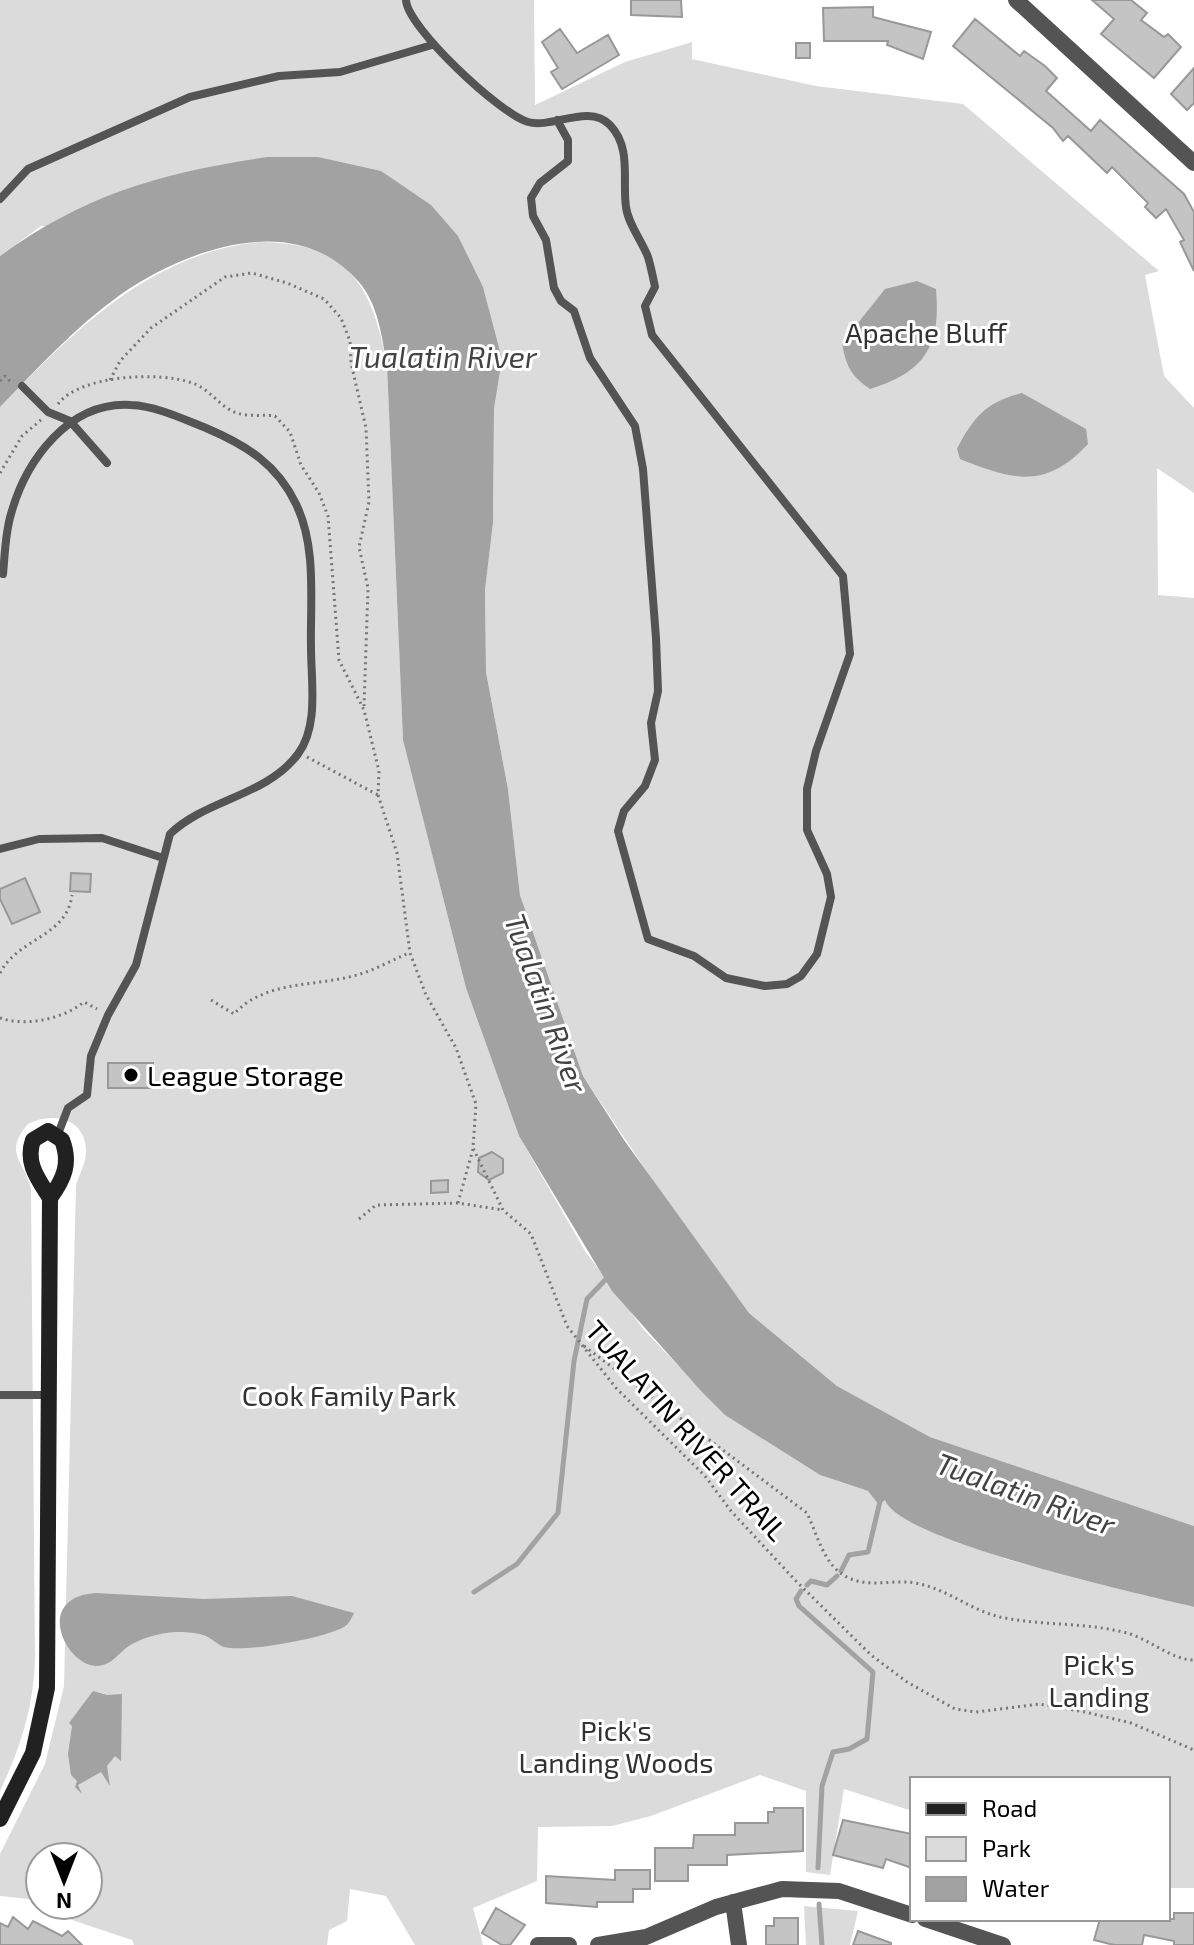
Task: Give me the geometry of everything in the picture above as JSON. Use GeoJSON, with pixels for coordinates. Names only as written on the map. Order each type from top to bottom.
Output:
{"type":"FeatureCollection","features":[{"type":"Feature","properties":{"kind":"street"},"geometry":{"type":"LineString","coordinates":[[1016,0],[1193,158]]}},
{"type":"Feature","properties":{"kind":"street"},"geometry":{"type":"LineString","coordinates":[[0,1819],[33,1753],[47,1688],[50,1198],[67,1166],[65,1148],[58,1134],[48,1131],[37,1135],[29,1154],[33,1170],[50,1198]]}},
{"type":"Feature","properties":{"kind":"street"},"geometry":{"type":"LineString","coordinates":[[598,1945],[646,1937],[733,1902],[782,1889],[839,1891],[910,1914]]}},
{"type":"Feature","properties":{"kind":"street"},"geometry":{"type":"LineString","coordinates":[[733,1902],[739,1945]]}},
{"type":"Feature","properties":{"kind":"street"},"geometry":{"type":"LineString","coordinates":[[931,1921],[1003,1945]]}},
{"type":"Feature","properties":{"kind":"street"},"geometry":{"type":"LineString","coordinates":[[538,1945],[569,1945]]}},
{"type":"Feature","properties":{"kind":"lane"},"geometry":{"type":"LineString","coordinates":[[406,0],[406,11],[432,45],[514,116],[530,123],[557,120],[593,117],[608,123],[618,137],[627,171],[626,209],[649,260],[655,287],[645,306],[652,335],[843,576],[850,654],[816,751],[807,789],[807,830],[827,874],[831,897],[817,954],[801,976],[787,984],[765,986],[726,978],[694,956],[648,939],[641,924],[638,894],[618,831],[624,811],[645,786],[655,760],[651,723],[658,691],[643,469],[635,426],[590,358],[574,311],[561,301],[554,288],[546,240],[533,216],[531,198],[535,190],[568,161],[568,140],[557,120]]}},
{"type":"Feature","properties":{"kind":"lane"},"geometry":{"type":"LineString","coordinates":[[0,199],[28,169],[190,97],[279,76],[340,72],[432,45]]}},
{"type":"Feature","properties":{"kind":"lane"},"geometry":{"type":"LineString","coordinates":[[22,386],[48,412],[70,421],[107,463]]}},
{"type":"Feature","properties":{"kind":"lane"},"geometry":{"type":"LineString","coordinates":[[3,574],[7,530],[17,494],[45,448],[70,421],[83,412],[115,405],[163,412],[264,458],[282,479],[298,507],[309,551],[309,731],[299,753],[285,768],[170,834],[140,955],[108,1015],[91,1056],[87,1095],[68,1108],[58,1134]]}},
{"type":"Feature","properties":{"kind":"lane"},"geometry":{"type":"LineString","coordinates":[[0,849],[39,839],[102,838],[163,858]]}},
{"type":"Feature","properties":{"kind":"lane"},"geometry":{"type":"LineString","coordinates":[[0,1395],[51,1395]]}},
{"type":"Feature","properties":{"kind":"path"},"geometry":{"type":"LineString","coordinates":[[109,381],[120,361],[151,328],[225,277],[252,273],[287,283],[324,299],[341,318],[350,341],[351,363],[366,428],[369,502],[359,547],[368,588],[364,710]]}},
{"type":"Feature","properties":{"kind":"path","name":"TUALATIN RIVER TRAIL"},"geometry":{"type":"LineString","coordinates":[[0,473],[22,436],[71,389],[109,381],[164,378],[189,382],[243,415],[275,416],[290,432],[301,465],[328,516],[339,660],[364,710],[379,771],[378,795],[397,853],[410,953],[426,995],[456,1048],[476,1104],[473,1148],[503,1210],[531,1234],[557,1305],[578,1342],[616,1388],[705,1476],[731,1511],[795,1580],[871,1655],[917,1689],[966,1712],[1039,1704],[1115,1718],[1194,1750]]}},
{"type":"Feature","properties":{"kind":"path"},"geometry":{"type":"LineString","coordinates":[[299,753],[378,795]]}},
{"type":"Feature","properties":{"kind":"path"},"geometry":{"type":"LineString","coordinates":[[0,973],[16,953],[62,921],[72,895]]}},
{"type":"Feature","properties":{"kind":"path"},"geometry":{"type":"LineString","coordinates":[[211,1000],[234,1014],[244,1003],[265,992],[353,976],[410,953]]}},
{"type":"Feature","properties":{"kind":"path"},"geometry":{"type":"LineString","coordinates":[[0,1018],[30,1022],[72,1011],[84,1002],[108,1015]]}},
{"type":"Feature","properties":{"kind":"path"},"geometry":{"type":"LineString","coordinates":[[458,1203],[473,1148]]}},
{"type":"Feature","properties":{"kind":"path"},"geometry":{"type":"LineString","coordinates":[[359,1219],[376,1205],[458,1203],[503,1210]]}},
{"type":"Feature","properties":{"kind":"path"},"geometry":{"type":"LineString","coordinates":[[578,1342],[807,1513],[834,1569],[848,1578],[865,1584],[914,1582],[943,1591],[997,1616],[1118,1631],[1158,1644],[1181,1660],[1194,1660]]}},
{"type":"Feature","properties":{"kind":"green space","name":"Apache Bluff"},"geometry":{"type":"Polygon","coordinates":[[[0,0],[534,0],[535,105],[625,62],[692,42],[692,59],[816,86],[963,104],[1159,271],[1145,275],[1164,376],[1194,408],[1194,493],[1157,468],[1158,595],[1194,598],[1194,1526],[930,1437],[837,1386],[749,1313],[672,1209],[583,1076],[520,895],[508,789],[486,672],[485,590],[493,523],[494,409],[502,359],[458,236],[41,226],[0,256],[0,0]]]}},
{"type":"Feature","properties":{"kind":"green space","name":"Cook Family Park"},"geometry":{"type":"Polygon","coordinates":[[[259,242],[315,250],[335,260],[351,274],[374,313],[387,366],[403,739],[466,988],[519,1136],[585,1251],[644,1330],[726,1415],[820,1475],[868,1491],[1005,1559],[1194,1607],[1194,1888],[1170,1888],[1170,1777],[910,1777],[910,1810],[844,1789],[830,1875],[806,1872],[806,1791],[760,1775],[651,1816],[612,1826],[538,1827],[537,1881],[473,1908],[483,1945],[415,1945],[386,1896],[350,1889],[347,1921],[329,1930],[327,1945],[134,1945],[132,1940],[75,1921],[104,1921],[104,1841],[24,1841],[24,1899],[0,1896],[0,1854],[45,1764],[64,1686],[76,1185],[86,1149],[79,1130],[73,1124],[56,1118],[28,1124],[17,1142],[18,1157],[31,1188],[35,1657],[25,1726],[0,1791],[0,407],[56,351],[116,300],[148,279],[219,249],[259,242]]]}},
{"type":"Feature","properties":{"kind":"green space"},"geometry":{"type":"Polygon","coordinates":[[[804,1906],[858,1911],[850,1945],[806,1945],[804,1906]]]}},
{"type":"Feature","properties":{"kind":"water","name":"Tualatin River"},"geometry":{"type":"Polygon","coordinates":[[[267,157],[318,157],[381,171],[431,205],[458,236],[483,287],[502,359],[494,409],[493,523],[485,590],[486,672],[508,789],[520,895],[583,1076],[624,1140],[749,1313],[837,1386],[930,1437],[1194,1526],[1194,1607],[1078,1579],[976,1549],[900,1516],[885,1500],[879,1505],[868,1491],[820,1475],[725,1415],[612,1291],[519,1136],[466,988],[403,740],[387,366],[375,310],[358,281],[332,259],[304,246],[272,242],[240,244],[208,251],[147,278],[103,307],[0,407],[0,256],[64,216],[127,189],[193,170],[267,157]]]}},
{"type":"Feature","properties":{"kind":"water"},"geometry":{"type":"Polygon","coordinates":[[[917,281],[936,289],[936,326],[932,341],[917,365],[905,374],[870,389],[850,370],[842,343],[885,289],[917,281]]]}},
{"type":"Feature","properties":{"kind":"water"},"geometry":{"type":"Polygon","coordinates":[[[1022,393],[1086,429],[1088,444],[1057,469],[1028,477],[996,472],[960,459],[957,449],[976,419],[999,401],[1022,393]]]}},
{"type":"Feature","properties":{"kind":"water"},"geometry":{"type":"Polygon","coordinates":[[[96,1593],[204,1599],[292,1596],[354,1613],[344,1627],[334,1631],[303,1640],[249,1648],[224,1647],[195,1633],[159,1634],[136,1642],[111,1661],[96,1666],[74,1655],[61,1631],[60,1618],[65,1606],[77,1597],[96,1593]]]}},
{"type":"Feature","properties":{"kind":"water"},"geometry":{"type":"Polygon","coordinates":[[[93,1691],[107,1695],[122,1694],[121,1761],[115,1756],[107,1766],[110,1786],[101,1772],[78,1785],[82,1794],[75,1787],[77,1781],[71,1775],[68,1754],[72,1726],[69,1723],[93,1691]]]}},
{"type":"Feature","properties":{"kind":"building"},"geometry":{"type":"Polygon","coordinates":[[[631,0],[681,0],[682,17],[631,15],[631,0]]]}},
{"type":"Feature","properties":{"kind":"building"},"geometry":{"type":"Polygon","coordinates":[[[1092,0],[1131,0],[1147,13],[1141,20],[1164,37],[1168,34],[1181,47],[1154,78],[1101,34],[1114,19],[1092,0]]]}},
{"type":"Feature","properties":{"kind":"building"},"geometry":{"type":"Polygon","coordinates":[[[873,7],[873,17],[931,32],[923,59],[887,45],[888,41],[824,41],[823,8],[873,7]]]}},
{"type":"Feature","properties":{"kind":"building"},"geometry":{"type":"Polygon","coordinates":[[[975,19],[1020,56],[1024,51],[1045,66],[1057,78],[1046,91],[1091,131],[1100,120],[1184,194],[1194,212],[1194,271],[1180,242],[1184,240],[1166,209],[1156,218],[1145,207],[1148,203],[1112,167],[1107,173],[1068,136],[1063,141],[1053,128],[953,46],[975,19]]]}},
{"type":"Feature","properties":{"kind":"building"},"geometry":{"type":"Polygon","coordinates":[[[560,29],[577,53],[608,35],[619,55],[562,89],[551,72],[558,68],[542,42],[560,29]]]}},
{"type":"Feature","properties":{"kind":"building"},"geometry":{"type":"Polygon","coordinates":[[[796,43],[810,43],[810,58],[796,58],[796,43]]]}},
{"type":"Feature","properties":{"kind":"building"},"geometry":{"type":"Polygon","coordinates":[[[1194,68],[1194,103],[1187,110],[1171,94],[1194,68]]]}},
{"type":"Feature","properties":{"kind":"building"},"geometry":{"type":"Polygon","coordinates":[[[71,873],[91,874],[90,892],[70,891],[71,873]]]}},
{"type":"Feature","properties":{"kind":"building"},"geometry":{"type":"Polygon","coordinates":[[[25,878],[40,912],[12,924],[0,899],[0,889],[25,878]]]}},
{"type":"Feature","properties":{"kind":"building","name":"League Storage"},"geometry":{"type":"Polygon","coordinates":[[[108,1063],[153,1063],[153,1088],[108,1088],[108,1063]]]}},
{"type":"Feature","properties":{"kind":"building"},"geometry":{"type":"Polygon","coordinates":[[[492,1152],[503,1159],[503,1173],[489,1180],[478,1172],[479,1158],[492,1152]]]}},
{"type":"Feature","properties":{"kind":"building"},"geometry":{"type":"Polygon","coordinates":[[[448,1180],[448,1192],[431,1193],[431,1181],[448,1180]]]}},
{"type":"Feature","properties":{"kind":"building"},"geometry":{"type":"Polygon","coordinates":[[[774,1808],[803,1808],[803,1851],[727,1855],[727,1865],[688,1865],[688,1881],[655,1881],[655,1848],[693,1848],[694,1835],[735,1835],[735,1823],[768,1823],[768,1812],[774,1812],[774,1808]]]}},
{"type":"Feature","properties":{"kind":"building"},"geometry":{"type":"Polygon","coordinates":[[[843,1820],[910,1834],[910,1867],[886,1859],[883,1868],[833,1855],[843,1820]]]}},
{"type":"Feature","properties":{"kind":"building"},"geometry":{"type":"Polygon","coordinates":[[[615,1870],[650,1870],[650,1889],[633,1889],[633,1902],[597,1902],[597,1907],[546,1903],[546,1876],[615,1880],[615,1870]]]}},
{"type":"Feature","properties":{"kind":"building"},"geometry":{"type":"Polygon","coordinates":[[[496,1908],[525,1925],[510,1945],[502,1945],[482,1933],[496,1908]]]}},
{"type":"Feature","properties":{"kind":"building"},"geometry":{"type":"Polygon","coordinates":[[[1174,1913],[1194,1913],[1194,1945],[1174,1945],[1174,1941],[1144,1935],[1142,1945],[1114,1945],[1094,1940],[1099,1921],[1174,1919],[1174,1913]]]}},
{"type":"Feature","properties":{"kind":"building"},"geometry":{"type":"Polygon","coordinates":[[[13,1917],[28,1929],[33,1921],[62,1936],[68,1931],[82,1945],[0,1945],[0,1923],[8,1927],[13,1917]]]}},
{"type":"Feature","properties":{"kind":"building"},"geometry":{"type":"Polygon","coordinates":[[[774,1918],[798,1918],[798,1945],[766,1945],[766,1926],[774,1926],[774,1918]]]}},
{"type":"Feature","properties":{"kind":"building"},"geometry":{"type":"Polygon","coordinates":[[[858,1931],[891,1943],[891,1945],[853,1945],[858,1931]]]}},
{"type":"Feature","properties":{"kind":"waterway"},"geometry":{"type":"LineString","coordinates":[[474,1592],[517,1564],[558,1513],[574,1361],[587,1299],[608,1277]]}},
{"type":"Feature","properties":{"kind":"waterway"},"geometry":{"type":"LineString","coordinates":[[841,1571],[849,1555],[868,1552],[881,1497]]}},
{"type":"Feature","properties":{"kind":"waterway"},"geometry":{"type":"LineString","coordinates":[[807,1585],[811,1581],[827,1585],[837,1576]]}},
{"type":"Feature","properties":{"kind":"waterway"},"geometry":{"type":"LineString","coordinates":[[801,1591],[796,1599],[799,1606],[873,1672],[867,1739],[849,1749],[833,1752],[822,1786],[818,1868]]}},
{"type":"Feature","properties":{"kind":"waterway"},"geometry":{"type":"LineString","coordinates":[[819,1904],[822,1945]]}},
{"type":"Feature","properties":{"kind":"place","name":"League Storage"},"geometry":{"type":"Point","coordinates":[131,1075]}},
{"type":"Feature","properties":{"kind":"park label","name":"Pick's Landing"},"geometry":{"type":"Point","coordinates":[1099,1680]}},
{"type":"Feature","properties":{"kind":"park label","name":"Pick's Landing Woods"},"geometry":{"type":"Point","coordinates":[616,1746]}}]}
